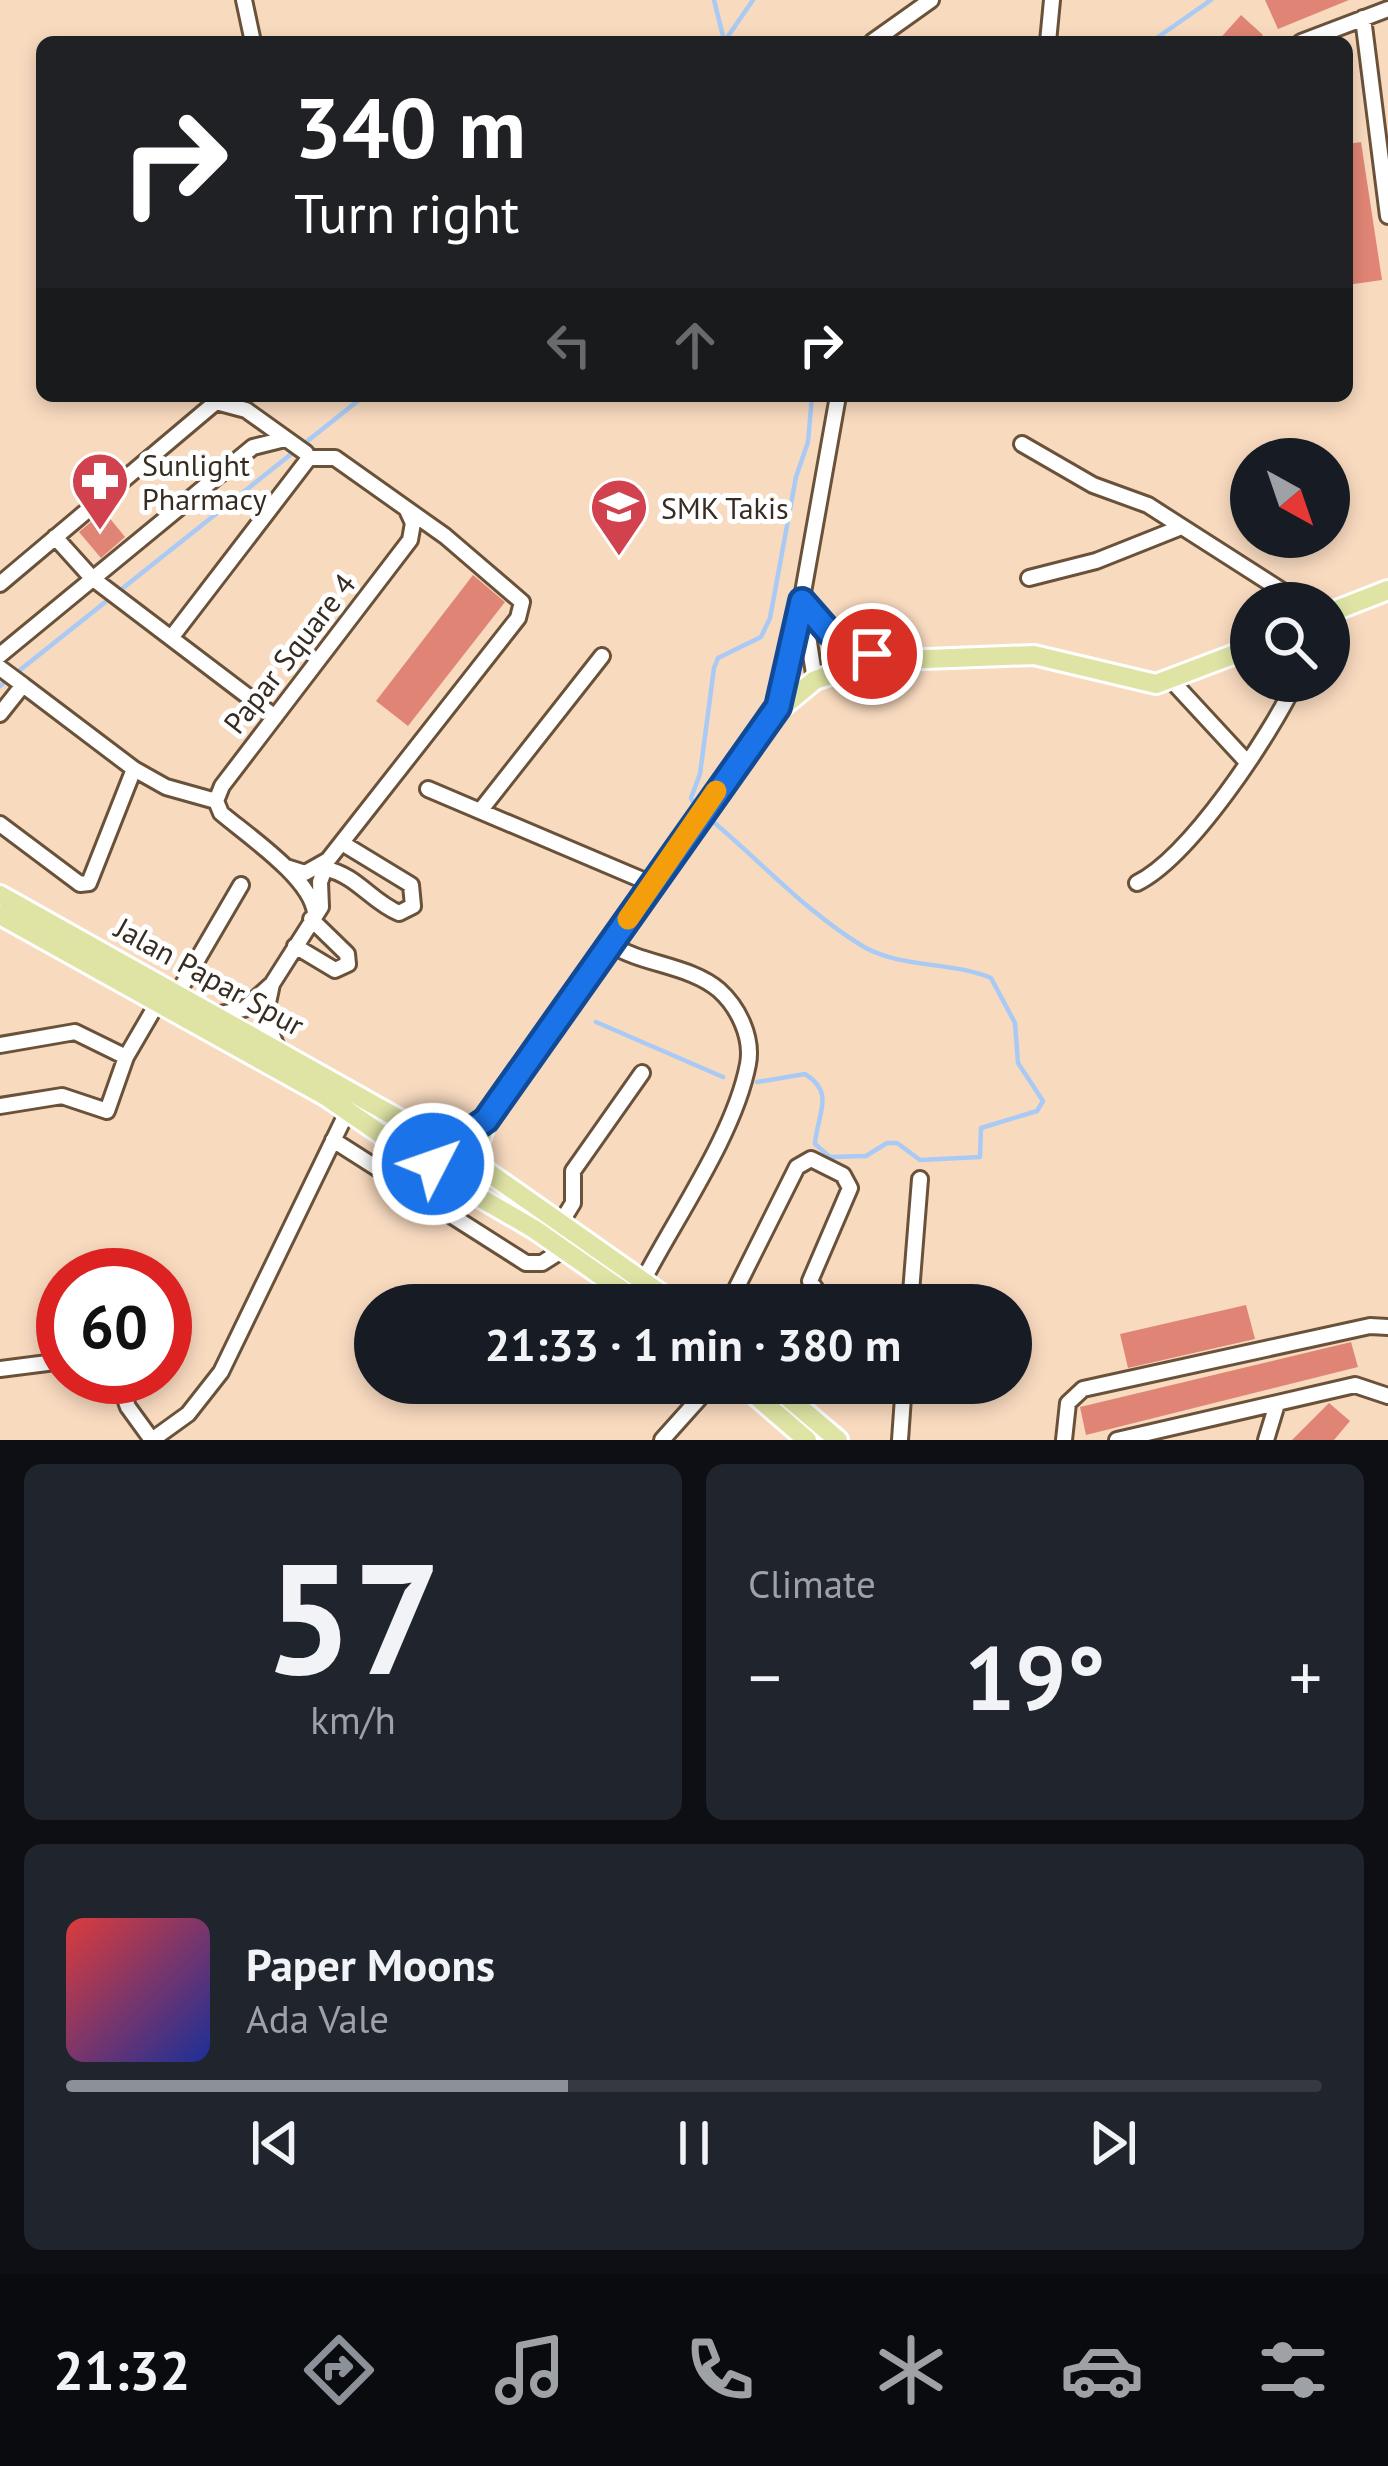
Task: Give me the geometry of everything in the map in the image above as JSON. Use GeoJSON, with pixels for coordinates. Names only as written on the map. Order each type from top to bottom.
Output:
{"type":"FeatureCollection","features":[{"type":"Feature","properties":{"kind":"main road"},"geometry":{"type":"LineString","coordinates":[[1350,605],[1388,590]]}},
{"type":"Feature","properties":{"kind":"main road"},"geometry":{"type":"LineString","coordinates":[[778,707],[803,608],[830,633],[885,660]]}},
{"type":"Feature","properties":{"kind":"main road"},"geometry":{"type":"LineString","coordinates":[[434,1170],[435,1158],[462,1153],[778,707],[815,680],[885,660],[1034,655],[1142,682],[1172,681],[1230,656]]}},
{"type":"Feature","properties":{"kind":"main road","name":"Jalan Papar Spur"},"geometry":{"type":"LineString","coordinates":[[0,895],[276,1045],[462,1153],[562,1221]]}},
{"type":"Feature","properties":{"kind":"main road"},"geometry":{"type":"LineString","coordinates":[[0,914],[348,1110],[434,1170],[445,1184],[458,1185],[534,1228],[614,1284]]}},
{"type":"Feature","properties":{"kind":"main road"},"geometry":{"type":"LineString","coordinates":[[458,1185],[468,1178],[462,1153]]}},
{"type":"Feature","properties":{"kind":"main road"},"geometry":{"type":"LineString","coordinates":[[562,1221],[650,1284]]}},
{"type":"Feature","properties":{"kind":"main road"},"geometry":{"type":"LineString","coordinates":[[765,1404],[807,1440]]}},
{"type":"Feature","properties":{"kind":"main road"},"geometry":{"type":"LineString","coordinates":[[796,1404],[838,1440]]}},
{"type":"Feature","properties":{"kind":"street"},"geometry":{"type":"LineString","coordinates":[[244,0],[252,36]]}},
{"type":"Feature","properties":{"kind":"street"},"geometry":{"type":"LineString","coordinates":[[881,36],[932,0]]}},
{"type":"Feature","properties":{"kind":"street"},"geometry":{"type":"LineString","coordinates":[[1049,36],[1052,0]]}},
{"type":"Feature","properties":{"kind":"street"},"geometry":{"type":"LineString","coordinates":[[1316,36],[1388,9]]}},
{"type":"Feature","properties":{"kind":"street"},"geometry":{"type":"LineString","coordinates":[[1363,18],[1388,216]]}},
{"type":"Feature","properties":{"kind":"street"},"geometry":{"type":"LineString","coordinates":[[0,584],[217,402],[246,410],[298,448]]}},
{"type":"Feature","properties":{"kind":"street"},"geometry":{"type":"LineString","coordinates":[[815,680],[803,608],[837,402]]}},
{"type":"Feature","properties":{"kind":"street"},"geometry":{"type":"LineString","coordinates":[[246,410],[254,434],[248,451]]}},
{"type":"Feature","properties":{"kind":"street"},"geometry":{"type":"LineString","coordinates":[[0,655],[265,440],[335,458],[445,536],[518,596],[521,613],[327,865],[320,882],[322,902],[272,984],[244,1009],[220,1014]]}},
{"type":"Feature","properties":{"kind":"street"},"geometry":{"type":"LineString","coordinates":[[1022,444],[1093,485],[1148,505],[1179,529],[1217,546],[1270,582]]}},
{"type":"Feature","properties":{"kind":"street"},"geometry":{"type":"LineString","coordinates":[[171,638],[298,448]]}},
{"type":"Feature","properties":{"kind":"street"},"geometry":{"type":"LineString","coordinates":[[405,506],[413,523],[410,540]]}},
{"type":"Feature","properties":{"kind":"street"},"geometry":{"type":"LineString","coordinates":[[1029,578],[1096,561],[1179,529]]}},
{"type":"Feature","properties":{"kind":"street"},"geometry":{"type":"LineString","coordinates":[[410,540],[427,533],[445,536]]}},
{"type":"Feature","properties":{"kind":"street"},"geometry":{"type":"LineString","coordinates":[[55,537],[92,578],[274,717]]}},
{"type":"Feature","properties":{"kind":"street","name":"Papar Square 4"},"geometry":{"type":"LineString","coordinates":[[216,801],[221,786],[410,540]]}},
{"type":"Feature","properties":{"kind":"street"},"geometry":{"type":"LineString","coordinates":[[480,811],[602,656]]}},
{"type":"Feature","properties":{"kind":"street"},"geometry":{"type":"LineString","coordinates":[[0,668],[134,769],[166,787],[216,801],[221,813],[286,867],[313,899],[313,916],[347,954],[348,964],[334,970],[295,946]]}},
{"type":"Feature","properties":{"kind":"street"},"geometry":{"type":"LineString","coordinates":[[1172,681],[1246,761]]}},
{"type":"Feature","properties":{"kind":"street"},"geometry":{"type":"LineString","coordinates":[[0,714],[19,683]]}},
{"type":"Feature","properties":{"kind":"street"},"geometry":{"type":"LineString","coordinates":[[1137,883],[1176,857],[1283,702]]}},
{"type":"Feature","properties":{"kind":"street"},"geometry":{"type":"LineString","coordinates":[[0,824],[80,884],[89,883],[134,769]]}},
{"type":"Feature","properties":{"kind":"street"},"geometry":{"type":"LineString","coordinates":[[428,789],[652,884]]}},
{"type":"Feature","properties":{"kind":"street"},"geometry":{"type":"LineString","coordinates":[[286,867],[305,873],[327,865],[389,909],[399,913],[413,906],[412,885],[342,843]]}},
{"type":"Feature","properties":{"kind":"street"},"geometry":{"type":"LineString","coordinates":[[179,992],[241,885]]}},
{"type":"Feature","properties":{"kind":"street"},"geometry":{"type":"LineString","coordinates":[[610,944],[719,990],[734,1008],[748,1045],[748,1063],[725,1125],[644,1279]]}},
{"type":"Feature","properties":{"kind":"street"},"geometry":{"type":"LineString","coordinates":[[272,984],[265,1017],[276,1045]]}},
{"type":"Feature","properties":{"kind":"street"},"geometry":{"type":"LineString","coordinates":[[0,1106],[58,1096],[107,1112],[126,1058],[158,1002]]}},
{"type":"Feature","properties":{"kind":"street"},"geometry":{"type":"LineString","coordinates":[[0,1045],[75,1032],[126,1058]]}},
{"type":"Feature","properties":{"kind":"street"},"geometry":{"type":"LineString","coordinates":[[562,1221],[573,1203],[573,1171],[642,1073]]}},
{"type":"Feature","properties":{"kind":"street"},"geometry":{"type":"LineString","coordinates":[[127,1404],[152,1440],[188,1414],[221,1372],[348,1110]]}},
{"type":"Feature","properties":{"kind":"street"},"geometry":{"type":"LineString","coordinates":[[333,1140],[526,1262],[542,1263],[564,1249]]}},
{"type":"Feature","properties":{"kind":"street"},"geometry":{"type":"LineString","coordinates":[[742,1284],[797,1167],[811,1159],[850,1183],[810,1280],[813,1284]]}},
{"type":"Feature","properties":{"kind":"street"},"geometry":{"type":"LineString","coordinates":[[912,1284],[920,1180]]}},
{"type":"Feature","properties":{"kind":"street"},"geometry":{"type":"LineString","coordinates":[[1064,1440],[1068,1403],[1084,1389],[1370,1326],[1388,1327]]}},
{"type":"Feature","properties":{"kind":"street"},"geometry":{"type":"LineString","coordinates":[[0,1370],[36,1365]]}},
{"type":"Feature","properties":{"kind":"street"},"geometry":{"type":"LineString","coordinates":[[1117,1440],[1355,1384],[1388,1396]]}},
{"type":"Feature","properties":{"kind":"street"},"geometry":{"type":"LineString","coordinates":[[662,1440],[694,1404]]}},
{"type":"Feature","properties":{"kind":"street"},"geometry":{"type":"LineString","coordinates":[[900,1440],[903,1404]]}},
{"type":"Feature","properties":{"kind":"street"},"geometry":{"type":"LineString","coordinates":[[1265,1440],[1277,1404]]}},
{"type":"Feature","properties":{"kind":"building"},"geometry":{"type":"Polygon","coordinates":[[[1265,0],[1349,0],[1278,29],[1265,0]]]}},
{"type":"Feature","properties":{"kind":"building"},"geometry":{"type":"Polygon","coordinates":[[[1241,15],[1263,35],[1262,36],[1222,36],[1241,15]]]}},
{"type":"Feature","properties":{"kind":"building"},"geometry":{"type":"Polygon","coordinates":[[[1361,142],[1382,280],[1353,284],[1353,143],[1361,142]]]}},
{"type":"Feature","properties":{"kind":"building","name":"Sunlight Pharmacy"},"geometry":{"type":"Polygon","coordinates":[[[104,511],[125,537],[101,558],[79,532],[104,511]]]}},
{"type":"Feature","properties":{"kind":"building"},"geometry":{"type":"Polygon","coordinates":[[[473,575],[505,602],[408,726],[376,701],[473,575]]]}},
{"type":"Feature","properties":{"kind":"building"},"geometry":{"type":"Polygon","coordinates":[[[1246,1305],[1255,1339],[1128,1368],[1120,1334],[1246,1305]]]}},
{"type":"Feature","properties":{"kind":"building"},"geometry":{"type":"Polygon","coordinates":[[[1351,1342],[1358,1367],[1086,1435],[1080,1407],[1351,1342]]]}},
{"type":"Feature","properties":{"kind":"building"},"geometry":{"type":"Polygon","coordinates":[[[1329,1403],[1350,1421],[1334,1440],[1292,1440],[1329,1403]]]}},
{"type":"Feature","properties":{"kind":"waterway"},"geometry":{"type":"LineString","coordinates":[[714,0],[723,36]]}},
{"type":"Feature","properties":{"kind":"waterway"},"geometry":{"type":"LineString","coordinates":[[728,36],[753,0]]}},
{"type":"Feature","properties":{"kind":"waterway"},"geometry":{"type":"LineString","coordinates":[[1160,36],[1211,0]]}},
{"type":"Feature","properties":{"kind":"waterway"},"geometry":{"type":"LineString","coordinates":[[0,686],[356,402]]}},
{"type":"Feature","properties":{"kind":"waterway"},"geometry":{"type":"LineString","coordinates":[[696,808],[691,798],[700,774],[714,668],[718,658],[761,637],[770,618],[796,477],[808,442],[811,402]]}},
{"type":"Feature","properties":{"kind":"waterway"},"geometry":{"type":"LineString","coordinates":[[705,815],[801,901],[864,947],[895,959],[991,978],[1015,1023],[1018,1063],[1043,1101],[1037,1111],[981,1128],[980,1157],[920,1160],[897,1143],[887,1143],[866,1156],[830,1157],[815,1144],[822,1097],[814,1081],[805,1074],[757,1082]]}},
{"type":"Feature","properties":{"kind":"waterway"},"geometry":{"type":"LineString","coordinates":[[596,1022],[723,1077]]}},
{"type":"Feature","properties":{"kind":"slow traffic"},"geometry":{"type":"LineString","coordinates":[[628,919],[716,791]]}},
{"type":"Feature","properties":{"kind":"place","name":"Sunlight Pharmacy"},"geometry":{"type":"Point","coordinates":[100,532]}},
{"type":"Feature","properties":{"kind":"place","name":"SMK Takis"},"geometry":{"type":"Point","coordinates":[619,558]}},
{"type":"Feature","properties":{"kind":"route"},"geometry":{"type":"LineString","coordinates":[[433,1164],[438,1153],[455,1146],[486,1120],[748,743],[778,707],[794,655],[802,601],[830,633],[872,654]]}}]}
